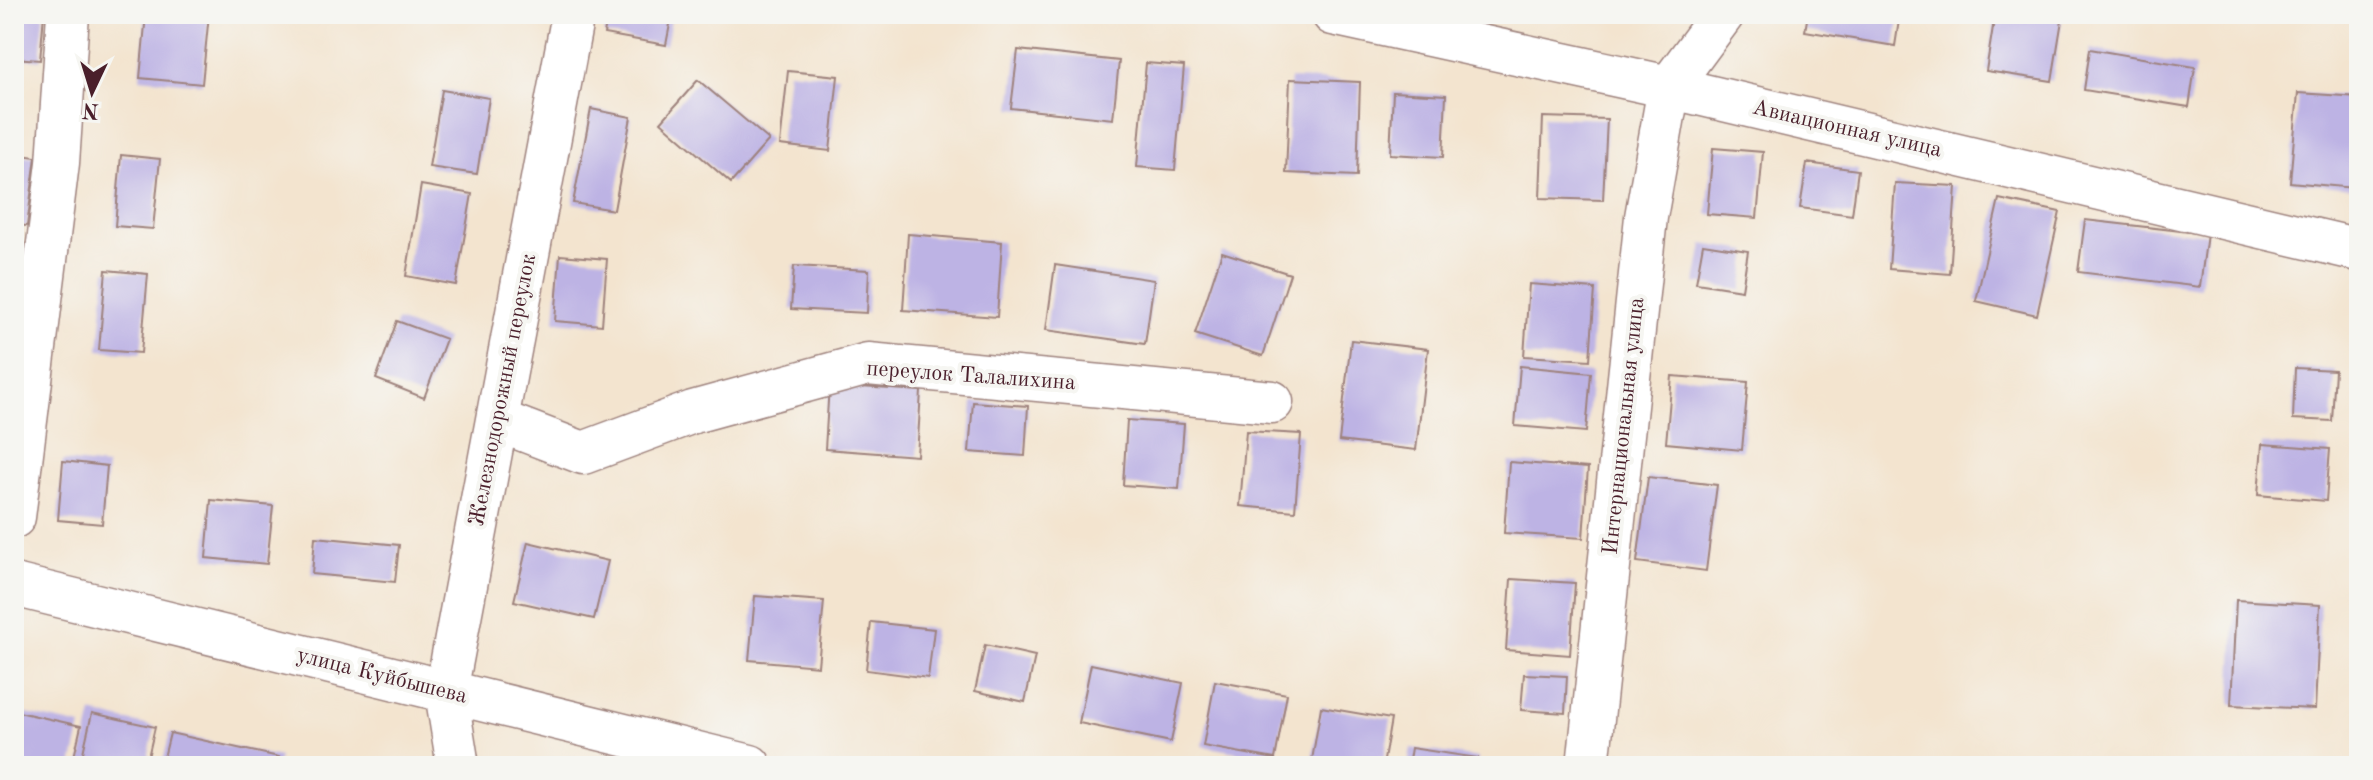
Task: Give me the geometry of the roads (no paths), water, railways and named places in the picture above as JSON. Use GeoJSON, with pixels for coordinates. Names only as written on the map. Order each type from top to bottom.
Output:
{"type":"FeatureCollection","features":[{"type":"Feature","properties":{"kind":"street"},"geometry":{"type":"LineString","coordinates":[[14,517],[58,163],[68,14]]}},
{"type":"Feature","properties":{"kind":"street","name":"Железнодорожный переулок"},"geometry":{"type":"LineString","coordinates":[[458,766],[446,692],[573,14]]}},
{"type":"Feature","properties":{"kind":"street","name":"Авиационная улица"},"geometry":{"type":"LineString","coordinates":[[1333,14],[1669,87],[2359,250]]}},
{"type":"Feature","properties":{"kind":"street"},"geometry":{"type":"LineString","coordinates":[[1669,87],[1723,14]]}},
{"type":"Feature","properties":{"kind":"street","name":"Интернациональная улица"},"geometry":{"type":"LineString","coordinates":[[1588,766],[1646,217],[1669,87]]}},
{"type":"Feature","properties":{"kind":"street","name":"переулок Талалихина"},"geometry":{"type":"LineString","coordinates":[[497,420],[583,453],[693,412],[868,364],[1272,402]]}},
{"type":"Feature","properties":{"kind":"street","name":"улица Куйбышева"},"geometry":{"type":"LineString","coordinates":[[14,585],[750,766]]}}]}
